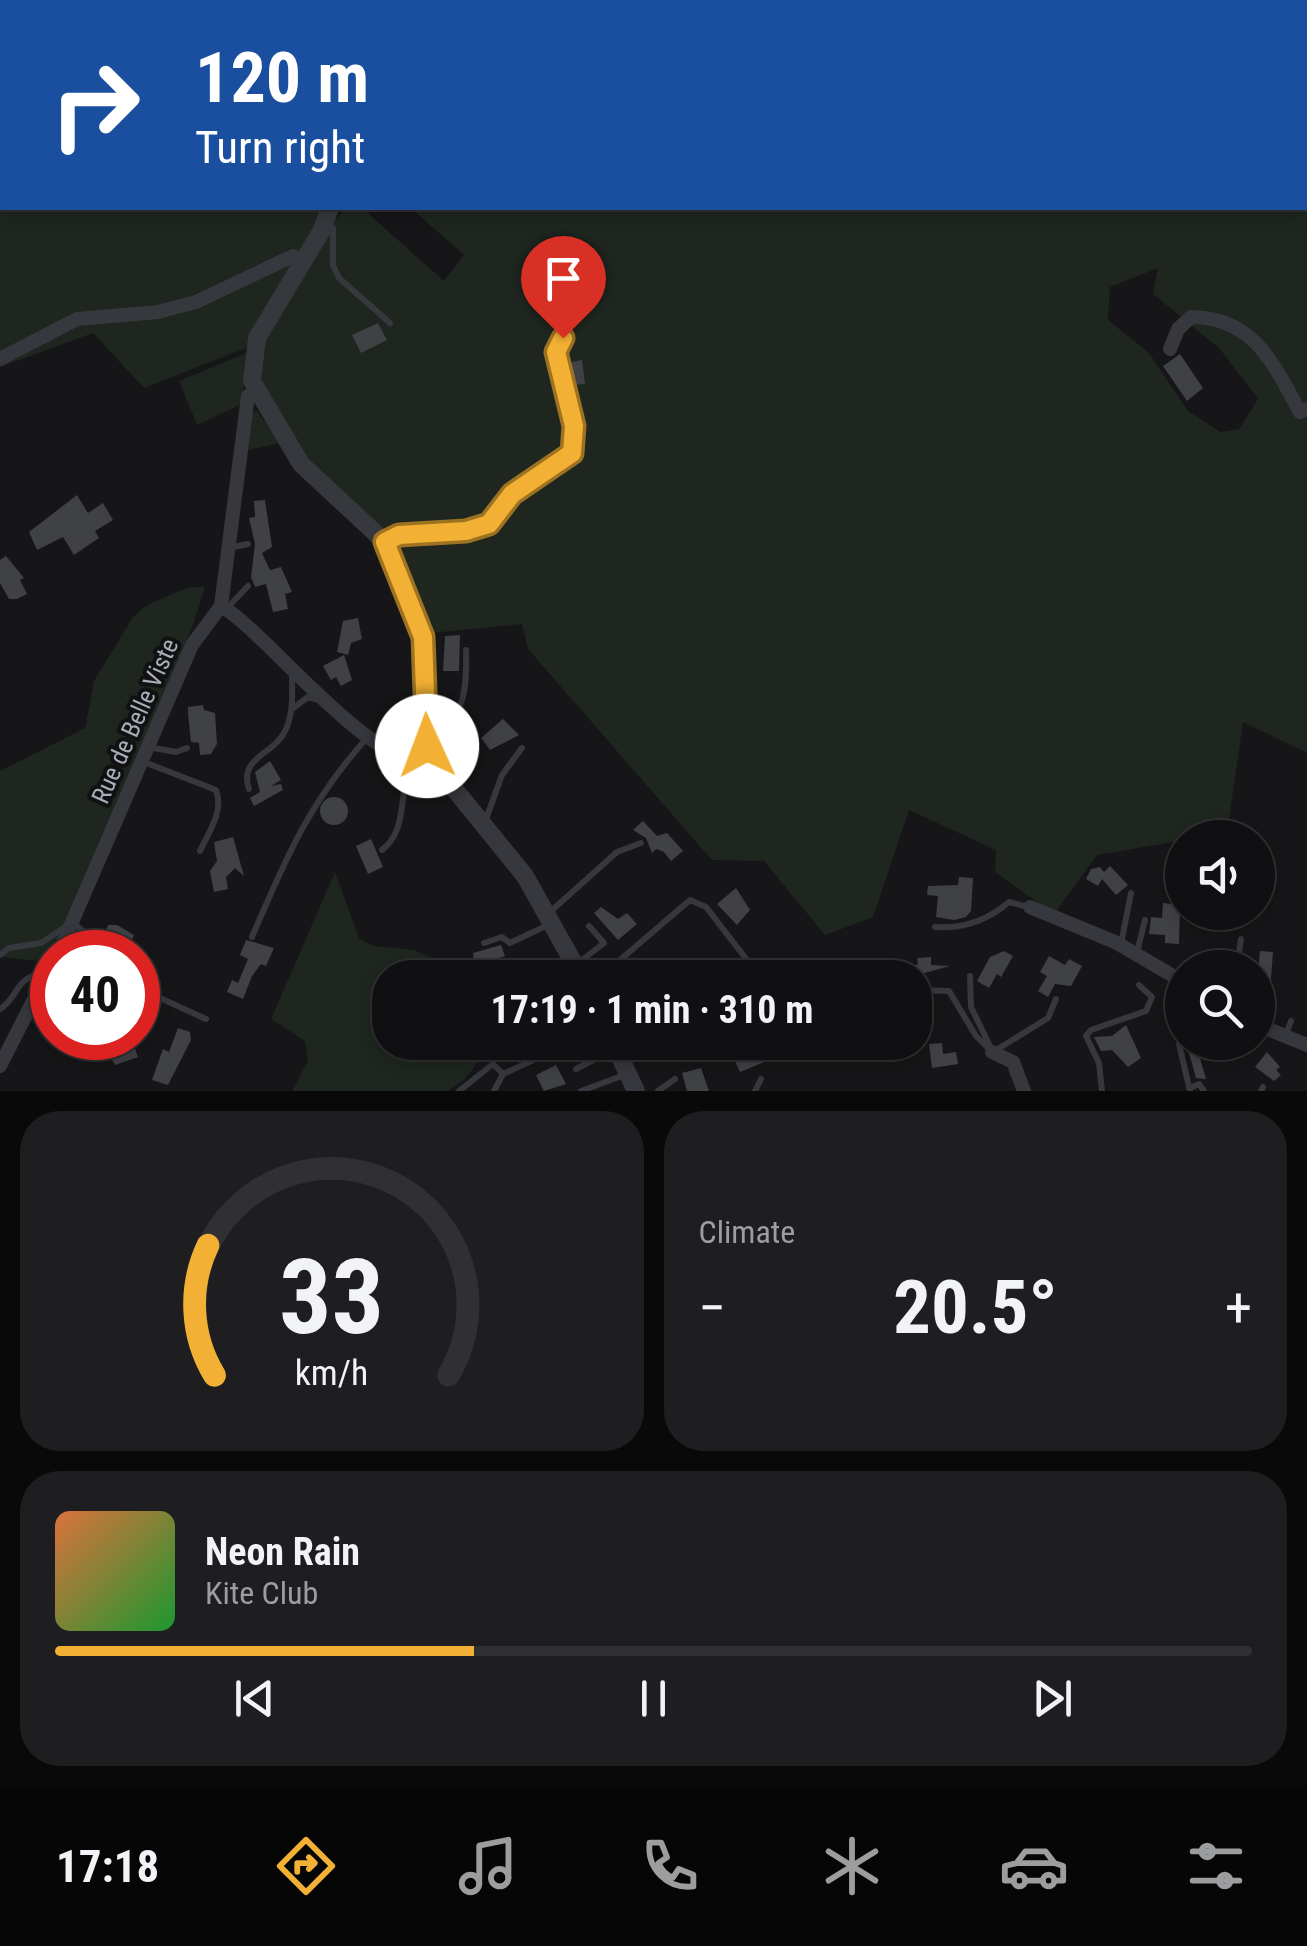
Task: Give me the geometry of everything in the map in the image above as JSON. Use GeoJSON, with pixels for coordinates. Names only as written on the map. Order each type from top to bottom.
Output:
{"type":"FeatureCollection","features":[{"type":"Feature","properties":{"kind":"street"},"geometry":{"type":"LineString","coordinates":[[328,215],[257,338],[250,372],[255,390],[310,475],[368,522],[385,542],[423,637],[422,759]]}},
{"type":"Feature","properties":{"kind":"street"},"geometry":{"type":"LineString","coordinates":[[0,359],[77,319],[158,312],[224,291],[292,256],[302,262]]}},
{"type":"Feature","properties":{"kind":"street"},"geometry":{"type":"LineString","coordinates":[[1170,349],[1178,329],[1191,317],[1225,322],[1263,347],[1300,412],[1307,408]]}},
{"type":"Feature","properties":{"kind":"street"},"geometry":{"type":"LineString","coordinates":[[255,390],[248,396],[226,548],[224,608],[324,702],[369,736],[422,759],[526,876],[573,960]]}},
{"type":"Feature","properties":{"kind":"street","name":"Rue de Belle Viste"},"geometry":{"type":"LineString","coordinates":[[69,930],[192,645],[224,608]]}},
{"type":"Feature","properties":{"kind":"street"},"geometry":{"type":"LineString","coordinates":[[1030,908],[1120,945],[1165,970]]}},
{"type":"Feature","properties":{"kind":"street"},"geometry":{"type":"LineString","coordinates":[[0,1066],[30,1007]]}},
{"type":"Feature","properties":{"kind":"street"},"geometry":{"type":"LineString","coordinates":[[1275,1033],[1307,1045]]}},
{"type":"Feature","properties":{"kind":"street"},"geometry":{"type":"LineString","coordinates":[[992,1052],[1014,1062],[1024,1091]]}},
{"type":"Feature","properties":{"kind":"lane"},"geometry":{"type":"LineString","coordinates":[[328,215],[338,278],[390,323]]}},
{"type":"Feature","properties":{"kind":"lane"},"geometry":{"type":"LineString","coordinates":[[385,542],[399,535],[466,531],[489,524],[512,494],[572,453],[574,426],[556,352],[578,307]]}},
{"type":"Feature","properties":{"kind":"lane"},"geometry":{"type":"LineString","coordinates":[[226,548],[248,544]]}},
{"type":"Feature","properties":{"kind":"lane"},"geometry":{"type":"LineString","coordinates":[[224,608],[248,586]]}},
{"type":"Feature","properties":{"kind":"lane"},"geometry":{"type":"LineString","coordinates":[[425,738],[446,727],[462,706],[468,691],[466,650]]}},
{"type":"Feature","properties":{"kind":"lane"},"geometry":{"type":"LineString","coordinates":[[249,789],[246,772],[284,734],[291,710],[292,672]]}},
{"type":"Feature","properties":{"kind":"lane"},"geometry":{"type":"LineString","coordinates":[[291,710],[308,697],[324,702]]}},
{"type":"Feature","properties":{"kind":"lane"},"geometry":{"type":"LineString","coordinates":[[252,937],[295,835],[332,776],[369,736]]}},
{"type":"Feature","properties":{"kind":"lane"},"geometry":{"type":"LineString","coordinates":[[143,753],[187,748]]}},
{"type":"Feature","properties":{"kind":"lane"},"geometry":{"type":"LineString","coordinates":[[483,826],[502,774],[522,748]]}},
{"type":"Feature","properties":{"kind":"lane"},"geometry":{"type":"LineString","coordinates":[[143,753],[216,790],[220,797],[215,822],[200,851]]}},
{"type":"Feature","properties":{"kind":"lane"},"geometry":{"type":"LineString","coordinates":[[382,850],[397,836],[406,774],[422,759]]}},
{"type":"Feature","properties":{"kind":"lane"},"geometry":{"type":"LineString","coordinates":[[484,943],[502,937],[510,943],[551,917],[617,852],[642,843]]}},
{"type":"Feature","properties":{"kind":"lane"},"geometry":{"type":"LineString","coordinates":[[1120,945],[1130,893]]}},
{"type":"Feature","properties":{"kind":"lane"},"geometry":{"type":"LineString","coordinates":[[620,960],[690,900],[706,907],[748,960]]}},
{"type":"Feature","properties":{"kind":"lane"},"geometry":{"type":"LineString","coordinates":[[934,926],[954,928],[979,922],[1009,902],[1030,908]]}},
{"type":"Feature","properties":{"kind":"lane"},"geometry":{"type":"LineString","coordinates":[[1136,953],[1145,920]]}},
{"type":"Feature","properties":{"kind":"lane"},"geometry":{"type":"LineString","coordinates":[[0,955],[8,948],[42,942],[73,922],[82,930]]}},
{"type":"Feature","properties":{"kind":"lane"},"geometry":{"type":"LineString","coordinates":[[589,926],[604,943],[589,960]]}},
{"type":"Feature","properties":{"kind":"lane"},"geometry":{"type":"LineString","coordinates":[[1241,950],[1242,940]]}},
{"type":"Feature","properties":{"kind":"lane"},"geometry":{"type":"LineString","coordinates":[[970,976],[972,1007],[992,1052]]}},
{"type":"Feature","properties":{"kind":"lane"},"geometry":{"type":"LineString","coordinates":[[0,1010],[13,1001],[24,980],[30,977]]}},
{"type":"Feature","properties":{"kind":"lane"},"geometry":{"type":"LineString","coordinates":[[1102,1091],[1099,1062],[1086,1036],[1091,1030],[1146,1012],[1152,997],[1140,985]]}},
{"type":"Feature","properties":{"kind":"lane"},"geometry":{"type":"LineString","coordinates":[[932,990],[950,991],[976,1036],[992,1052]]}},
{"type":"Feature","properties":{"kind":"lane"},"geometry":{"type":"LineString","coordinates":[[160,998],[206,1019]]}},
{"type":"Feature","properties":{"kind":"lane"},"geometry":{"type":"LineString","coordinates":[[992,1052],[1048,1018],[1056,999]]}},
{"type":"Feature","properties":{"kind":"lane"},"geometry":{"type":"LineString","coordinates":[[1284,1037],[1291,1021]]}},
{"type":"Feature","properties":{"kind":"lane"},"geometry":{"type":"LineString","coordinates":[[494,1091],[503,1074],[534,1060]]}},
{"type":"Feature","properties":{"kind":"lane"},"geometry":{"type":"LineString","coordinates":[[576,1069],[624,1060]]}},
{"type":"Feature","properties":{"kind":"lane"},"geometry":{"type":"LineString","coordinates":[[581,1091],[624,1060]]}},
{"type":"Feature","properties":{"kind":"lane"},"geometry":{"type":"LineString","coordinates":[[1183,1060],[1190,1090],[1199,1084],[1204,1091]]}},
{"type":"Feature","properties":{"kind":"lane"},"geometry":{"type":"LineString","coordinates":[[459,1091],[493,1064],[503,1074]]}},
{"type":"Feature","properties":{"kind":"lane"},"geometry":{"type":"LineString","coordinates":[[658,1091],[675,1079]]}},
{"type":"Feature","properties":{"kind":"lane"},"geometry":{"type":"LineString","coordinates":[[755,1091],[761,1079]]}},
{"type":"Feature","properties":{"kind":"shaded area"},"geometry":{"type":"Polygon","coordinates":[[[0,210],[324,210],[246,348],[144,388],[93,333],[0,367],[0,210]]]}},
{"type":"Feature","properties":{"kind":"shaded area"},"geometry":{"type":"Polygon","coordinates":[[[343,210],[364,210],[444,281],[464,255],[413,210],[1307,210],[1307,753],[1243,722],[1229,820],[1165,820],[1165,843],[1097,855],[1054,914],[995,872],[996,850],[909,810],[873,917],[825,935],[764,861],[712,860],[528,649],[522,624],[431,633],[396,544],[309,465],[263,393],[259,351],[325,233],[343,210]],[[1158,268],[1110,287],[1108,320],[1149,353],[1188,411],[1220,432],[1239,429],[1258,399],[1219,348],[1153,294],[1158,268]]]}},
{"type":"Feature","properties":{"kind":"shaded area"},"geometry":{"type":"Polygon","coordinates":[[[246,353],[242,404],[197,425],[179,381],[246,353]]]}},
{"type":"Feature","properties":{"kind":"shaded area"},"geometry":{"type":"Polygon","coordinates":[[[256,410],[280,443],[248,450],[252,414],[256,410]]]}},
{"type":"Feature","properties":{"kind":"shaded area"},"geometry":{"type":"Polygon","coordinates":[[[189,587],[205,587],[192,628],[61,930],[30,930],[30,960],[0,957],[0,771],[85,728],[94,681],[133,617],[147,605],[189,587]]]}},
{"type":"Feature","properties":{"kind":"shaded area"},"geometry":{"type":"Polygon","coordinates":[[[335,872],[359,938],[373,946],[414,950],[436,960],[372,960],[372,1060],[479,1060],[466,1078],[448,1091],[292,1091],[308,1061],[305,1041],[271,1019],[335,872]]]}},
{"type":"Feature","properties":{"kind":"building"},"geometry":{"type":"Polygon","coordinates":[[[378,323],[387,340],[361,353],[352,335],[378,323]]]}},
{"type":"Feature","properties":{"kind":"building"},"geometry":{"type":"Polygon","coordinates":[[[1180,354],[1203,388],[1187,401],[1163,366],[1180,354]]]}},
{"type":"Feature","properties":{"kind":"building"},"geometry":{"type":"Polygon","coordinates":[[[582,360],[585,384],[571,385],[567,363],[582,360]]]}},
{"type":"Feature","properties":{"kind":"building"},"geometry":{"type":"Polygon","coordinates":[[[77,495],[88,513],[103,503],[113,520],[95,531],[99,538],[74,555],[63,537],[37,550],[29,532],[77,495]]]}},
{"type":"Feature","properties":{"kind":"building"},"geometry":{"type":"Polygon","coordinates":[[[265,500],[272,547],[262,553],[270,570],[281,567],[292,592],[285,594],[288,609],[273,612],[266,584],[255,587],[251,577],[255,544],[249,518],[255,517],[254,501],[265,500]]]}},
{"type":"Feature","properties":{"kind":"building"},"geometry":{"type":"Polygon","coordinates":[[[6,556],[24,578],[20,580],[27,594],[17,599],[9,599],[0,583],[0,560],[6,556]]]}},
{"type":"Feature","properties":{"kind":"building"},"geometry":{"type":"Polygon","coordinates":[[[358,618],[362,639],[351,643],[348,655],[337,652],[343,621],[358,618]]]}},
{"type":"Feature","properties":{"kind":"building"},"geometry":{"type":"Polygon","coordinates":[[[460,635],[459,671],[443,671],[445,636],[460,635]]]}},
{"type":"Feature","properties":{"kind":"building"},"geometry":{"type":"Polygon","coordinates":[[[344,655],[352,680],[341,686],[336,677],[331,680],[323,666],[344,655]]]}},
{"type":"Feature","properties":{"kind":"building"},"geometry":{"type":"Polygon","coordinates":[[[203,705],[204,710],[215,713],[217,744],[211,754],[200,755],[199,743],[191,742],[188,707],[203,705]]]}},
{"type":"Feature","properties":{"kind":"building"},"geometry":{"type":"Polygon","coordinates":[[[503,719],[519,735],[490,750],[481,738],[503,719]]]}},
{"type":"Feature","properties":{"kind":"building"},"geometry":{"type":"Polygon","coordinates":[[[270,761],[281,780],[271,786],[281,784],[283,790],[254,806],[250,798],[260,792],[255,772],[270,761]]]}},
{"type":"Feature","properties":{"kind":"building"},"geometry":{"type":"Polygon","coordinates":[[[334,797],[344,801],[348,811],[344,821],[334,825],[324,821],[320,811],[324,801],[334,797]]]}},
{"type":"Feature","properties":{"kind":"building"},"geometry":{"type":"Polygon","coordinates":[[[643,821],[657,836],[667,833],[683,851],[671,861],[664,852],[656,849],[652,853],[646,838],[633,830],[643,821]]]}},
{"type":"Feature","properties":{"kind":"building"},"geometry":{"type":"Polygon","coordinates":[[[233,837],[244,876],[235,868],[226,877],[228,889],[214,892],[210,871],[217,861],[214,842],[233,837]]]}},
{"type":"Feature","properties":{"kind":"building"},"geometry":{"type":"Polygon","coordinates":[[[371,839],[383,867],[368,874],[356,846],[371,839]]]}},
{"type":"Feature","properties":{"kind":"building"},"geometry":{"type":"Polygon","coordinates":[[[1110,866],[1128,885],[1116,895],[1102,879],[1098,886],[1086,879],[1091,869],[1100,867],[1104,872],[1110,866]]]}},
{"type":"Feature","properties":{"kind":"building"},"geometry":{"type":"Polygon","coordinates":[[[959,877],[973,878],[971,911],[954,920],[936,917],[938,896],[927,895],[928,886],[958,885],[959,877]]]}},
{"type":"Feature","properties":{"kind":"building"},"geometry":{"type":"Polygon","coordinates":[[[736,888],[750,910],[737,925],[717,904],[736,888]]]}},
{"type":"Feature","properties":{"kind":"building"},"geometry":{"type":"Polygon","coordinates":[[[1165,903],[1165,930],[1179,930],[1179,944],[1165,943],[1165,935],[1149,934],[1151,917],[1162,918],[1165,903]]]}},
{"type":"Feature","properties":{"kind":"building"},"geometry":{"type":"Polygon","coordinates":[[[601,907],[618,919],[627,913],[637,924],[618,940],[594,913],[601,907]]]}},
{"type":"Feature","properties":{"kind":"building"},"geometry":{"type":"Polygon","coordinates":[[[108,925],[117,925],[126,930],[106,930],[108,925]]]}},
{"type":"Feature","properties":{"kind":"building"},"geometry":{"type":"Polygon","coordinates":[[[246,940],[274,948],[266,966],[261,964],[252,976],[243,999],[227,992],[232,980],[238,983],[248,959],[240,955],[246,940]]]}},
{"type":"Feature","properties":{"kind":"building"},"geometry":{"type":"Polygon","coordinates":[[[501,945],[505,956],[474,960],[473,953],[501,945]]]}},
{"type":"Feature","properties":{"kind":"building"},"geometry":{"type":"Polygon","coordinates":[[[1004,951],[1013,956],[1001,977],[997,974],[989,988],[977,981],[990,957],[1004,951]]]}},
{"type":"Feature","properties":{"kind":"building"},"geometry":{"type":"Polygon","coordinates":[[[1049,956],[1065,965],[1069,959],[1082,966],[1071,986],[1055,984],[1048,997],[1038,991],[1047,976],[1040,972],[1049,956]]]}},
{"type":"Feature","properties":{"kind":"building"},"geometry":{"type":"Polygon","coordinates":[[[1126,1025],[1141,1058],[1128,1067],[1112,1050],[1101,1051],[1094,1037],[1112,1036],[1126,1025]]]}},
{"type":"Feature","properties":{"kind":"building"},"geometry":{"type":"Polygon","coordinates":[[[178,1028],[190,1032],[191,1040],[168,1085],[152,1080],[163,1049],[169,1052],[178,1028]]]}},
{"type":"Feature","properties":{"kind":"building"},"geometry":{"type":"Polygon","coordinates":[[[942,1043],[943,1054],[956,1052],[958,1064],[932,1068],[932,1044],[942,1043]]]}},
{"type":"Feature","properties":{"kind":"building"},"geometry":{"type":"Polygon","coordinates":[[[734,1060],[767,1061],[740,1072],[734,1060]]]}},
{"type":"Feature","properties":{"kind":"building"},"geometry":{"type":"Polygon","coordinates":[[[1191,1060],[1200,1060],[1206,1079],[1196,1078],[1191,1060]]]}},
{"type":"Feature","properties":{"kind":"building"},"geometry":{"type":"Polygon","coordinates":[[[1261,1060],[1274,1060],[1281,1075],[1274,1081],[1255,1067],[1261,1060]]]}},
{"type":"Feature","properties":{"kind":"building"},"geometry":{"type":"Polygon","coordinates":[[[556,1065],[566,1084],[544,1091],[536,1075],[556,1065]]]}},
{"type":"Feature","properties":{"kind":"building"},"geometry":{"type":"Polygon","coordinates":[[[701,1068],[709,1091],[687,1091],[682,1073],[701,1068]]]}},
{"type":"Feature","properties":{"kind":"route"},"geometry":{"type":"LineString","coordinates":[[427,746],[423,637],[385,542],[399,535],[466,531],[489,524],[519,488],[572,453],[574,426],[556,352],[563,338]]}}]}
